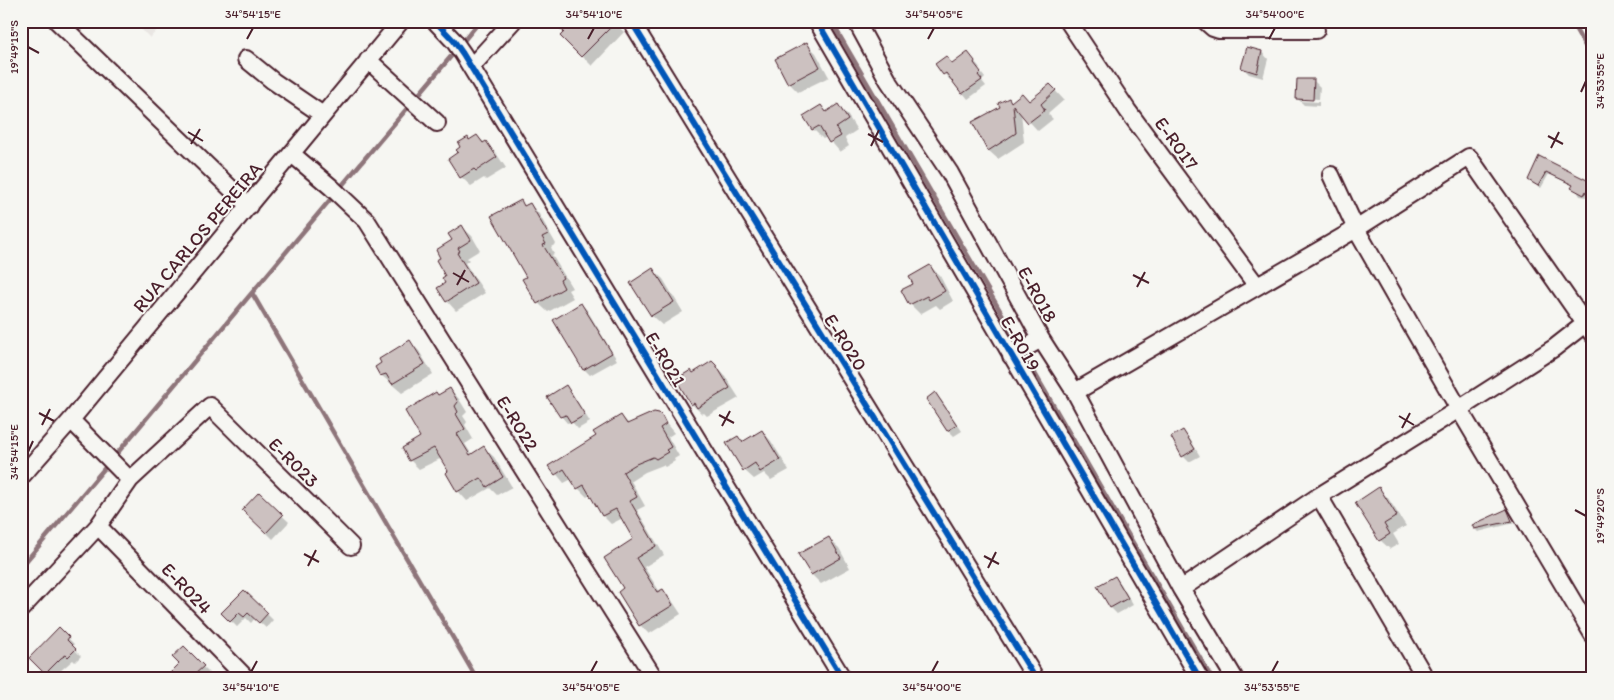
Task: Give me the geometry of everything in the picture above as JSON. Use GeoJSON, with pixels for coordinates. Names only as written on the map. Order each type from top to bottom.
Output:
{"type":"FeatureCollection","features":[{"type":"Feature","properties":{"kind":"street"},"geometry":{"type":"LineString","coordinates":[[56,21],[249,206]]}},
{"type":"Feature","properties":{"kind":"street","name":"E-R021"},"geometry":{"type":"LineString","coordinates":[[435,21],[463,54],[843,679]]}},
{"type":"Feature","properties":{"kind":"street"},"geometry":{"type":"LineString","coordinates":[[463,54],[513,21]]}},
{"type":"Feature","properties":{"kind":"street","name":"E-R020"},"geometry":{"type":"LineString","coordinates":[[631,21],[1036,679]]}},
{"type":"Feature","properties":{"kind":"street","name":"E-R019"},"geometry":{"type":"LineString","coordinates":[[817,21],[1200,679]]}},
{"type":"Feature","properties":{"kind":"street","name":"E-R018"},"geometry":{"type":"LineString","coordinates":[[856,21],[888,80],[950,172],[1040,339],[1075,392],[1182,589],[1235,679]]}},
{"type":"Feature","properties":{"kind":"street","name":"E-R017"},"geometry":{"type":"LineString","coordinates":[[1068,21],[1128,110],[1257,286]]}},
{"type":"Feature","properties":{"kind":"street"},"geometry":{"type":"LineString","coordinates":[[1205,21],[1213,28],[1219,30],[1316,30]]}},
{"type":"Feature","properties":{"kind":"street","name":"RUA CARLOS PEREIRA"},"geometry":{"type":"LineString","coordinates":[[21,477],[71,420],[292,154],[368,60],[394,24]]}},
{"type":"Feature","properties":{"kind":"street"},"geometry":{"type":"LineString","coordinates":[[246,59],[323,116]]}},
{"type":"Feature","properties":{"kind":"street"},"geometry":{"type":"LineString","coordinates":[[368,60],[437,123]]}},
{"type":"Feature","properties":{"kind":"street","name":"E-R022"},"geometry":{"type":"LineString","coordinates":[[292,154],[336,191],[367,221],[655,679]]}},
{"type":"Feature","properties":{"kind":"street"},"geometry":{"type":"LineString","coordinates":[[1075,392],[1356,229],[1469,157],[1589,329],[1554,348],[1319,496],[1182,589]]}},
{"type":"Feature","properties":{"kind":"street"},"geometry":{"type":"LineString","coordinates":[[1331,175],[1356,229],[1593,635]]}},
{"type":"Feature","properties":{"kind":"street"},"geometry":{"type":"LineString","coordinates":[[1011,356],[1040,339]]}},
{"type":"Feature","properties":{"kind":"street","name":"E-R023"},"geometry":{"type":"LineString","coordinates":[[130,480],[210,406],[351,546]]}},
{"type":"Feature","properties":{"kind":"street"},"geometry":{"type":"LineString","coordinates":[[21,609],[98,526],[130,480],[71,420]]}},
{"type":"Feature","properties":{"kind":"street"},"geometry":{"type":"LineString","coordinates":[[1319,496],[1426,679]]}},
{"type":"Feature","properties":{"kind":"street","name":"E-R024"},"geometry":{"type":"LineString","coordinates":[[98,526],[247,679]]}},
{"type":"Feature","properties":{"kind":"shaded area"},"geometry":{"type":"Polygon","coordinates":[[[133,21],[165,21],[150,38],[133,21]]]}},
{"type":"Feature","properties":{"kind":"building"},"geometry":{"type":"Polygon","coordinates":[[[552,21],[617,21],[581,57],[560,36],[564,32],[552,21]]]}},
{"type":"Feature","properties":{"kind":"building"},"geometry":{"type":"Polygon","coordinates":[[[807,42],[820,67],[788,84],[775,59],[807,42]]]}},
{"type":"Feature","properties":{"kind":"building"},"geometry":{"type":"Polygon","coordinates":[[[1247,47],[1262,51],[1257,73],[1241,68],[1247,47]]]}},
{"type":"Feature","properties":{"kind":"building"},"geometry":{"type":"Polygon","coordinates":[[[968,52],[981,72],[978,75],[982,80],[962,94],[946,73],[943,75],[935,64],[946,56],[952,64],[968,52]]]}},
{"type":"Feature","properties":{"kind":"building"},"geometry":{"type":"Polygon","coordinates":[[[1297,79],[1314,79],[1313,100],[1296,99],[1297,79]]]}},
{"type":"Feature","properties":{"kind":"building"},"geometry":{"type":"Polygon","coordinates":[[[1050,84],[1056,90],[1041,104],[1045,110],[1028,123],[1013,105],[1016,133],[988,151],[972,122],[1000,107],[998,103],[1009,98],[1011,102],[1022,93],[1029,101],[1050,84]]]}},
{"type":"Feature","properties":{"kind":"building"},"geometry":{"type":"Polygon","coordinates":[[[838,104],[848,120],[836,128],[841,136],[829,143],[819,126],[812,130],[803,116],[821,105],[826,112],[838,104]]]}},
{"type":"Feature","properties":{"kind":"building"},"geometry":{"type":"Polygon","coordinates":[[[477,135],[483,143],[486,141],[497,157],[476,171],[474,169],[460,178],[448,159],[458,152],[456,150],[460,147],[458,143],[468,137],[469,140],[477,135]]]}},
{"type":"Feature","properties":{"kind":"building"},"geometry":{"type":"Polygon","coordinates":[[[1539,156],[1593,183],[1593,194],[1586,191],[1584,195],[1571,188],[1573,185],[1546,172],[1538,186],[1528,180],[1539,156]]]}},
{"type":"Feature","properties":{"kind":"building"},"geometry":{"type":"Polygon","coordinates":[[[521,200],[524,206],[530,203],[548,234],[542,237],[546,244],[543,245],[563,278],[560,280],[564,288],[537,304],[522,279],[526,277],[491,216],[521,200]]]}},
{"type":"Feature","properties":{"kind":"building"},"geometry":{"type":"Polygon","coordinates":[[[462,225],[471,240],[458,248],[460,251],[457,253],[476,283],[446,302],[437,288],[445,283],[442,278],[445,276],[436,260],[440,258],[436,250],[452,240],[448,234],[462,225]]]}},
{"type":"Feature","properties":{"kind":"building"},"geometry":{"type":"Polygon","coordinates":[[[930,265],[945,291],[929,300],[927,296],[909,305],[901,290],[913,284],[909,277],[930,265]]]}},
{"type":"Feature","properties":{"kind":"building"},"geometry":{"type":"Polygon","coordinates":[[[653,268],[674,302],[651,316],[630,283],[653,268]]]}},
{"type":"Feature","properties":{"kind":"building"},"geometry":{"type":"Polygon","coordinates":[[[581,303],[612,353],[583,370],[553,320],[581,303]]]}},
{"type":"Feature","properties":{"kind":"building"},"geometry":{"type":"Polygon","coordinates":[[[410,340],[425,364],[392,384],[386,374],[380,376],[375,367],[381,363],[379,359],[410,340]]]}},
{"type":"Feature","properties":{"kind":"building"},"geometry":{"type":"Polygon","coordinates":[[[712,361],[730,388],[697,408],[694,403],[691,405],[676,379],[691,370],[693,373],[712,361]]]}},
{"type":"Feature","properties":{"kind":"building"},"geometry":{"type":"Polygon","coordinates":[[[566,385],[585,415],[571,423],[566,415],[560,417],[547,397],[566,385]]]}},
{"type":"Feature","properties":{"kind":"building"},"geometry":{"type":"Polygon","coordinates":[[[450,388],[458,402],[455,406],[458,412],[456,414],[465,429],[457,434],[470,455],[484,446],[503,477],[487,487],[481,478],[457,492],[446,473],[448,471],[434,448],[409,461],[402,448],[420,437],[405,411],[436,392],[438,395],[450,388]]]}},
{"type":"Feature","properties":{"kind":"building"},"geometry":{"type":"Polygon","coordinates":[[[935,392],[957,425],[947,431],[926,399],[935,392]]]}},
{"type":"Feature","properties":{"kind":"building"},"geometry":{"type":"Polygon","coordinates":[[[654,412],[662,416],[666,424],[660,428],[671,447],[666,450],[668,452],[656,459],[653,457],[623,472],[637,497],[630,501],[656,546],[636,558],[657,592],[663,589],[673,605],[639,626],[618,592],[623,588],[604,558],[633,539],[616,509],[602,516],[584,485],[577,489],[564,469],[555,475],[548,466],[596,436],[593,432],[621,415],[627,424],[654,412]]]}},
{"type":"Feature","properties":{"kind":"building"},"geometry":{"type":"Polygon","coordinates":[[[762,430],[780,460],[760,472],[755,463],[743,471],[726,443],[738,436],[742,442],[762,430]]]}},
{"type":"Feature","properties":{"kind":"building"},"geometry":{"type":"Polygon","coordinates":[[[1183,430],[1195,449],[1182,457],[1171,437],[1183,430]]]}},
{"type":"Feature","properties":{"kind":"building"},"geometry":{"type":"Polygon","coordinates":[[[1379,487],[1397,516],[1384,524],[1390,534],[1379,541],[1355,503],[1379,487]]]}},
{"type":"Feature","properties":{"kind":"building"},"geometry":{"type":"Polygon","coordinates":[[[259,492],[283,515],[266,533],[242,510],[259,492]]]}},
{"type":"Feature","properties":{"kind":"building"},"geometry":{"type":"Polygon","coordinates":[[[1507,509],[1512,521],[1474,529],[1472,525],[1507,509]]]}},
{"type":"Feature","properties":{"kind":"building"},"geometry":{"type":"Polygon","coordinates":[[[829,537],[841,558],[811,575],[798,554],[829,537]]]}},
{"type":"Feature","properties":{"kind":"building"},"geometry":{"type":"Polygon","coordinates":[[[1115,576],[1128,598],[1110,608],[1097,586],[1115,576]]]}},
{"type":"Feature","properties":{"kind":"building"},"geometry":{"type":"Polygon","coordinates":[[[244,590],[268,613],[259,623],[248,613],[244,617],[239,613],[230,622],[221,613],[244,590]]]}},
{"type":"Feature","properties":{"kind":"building"},"geometry":{"type":"Polygon","coordinates":[[[59,627],[69,637],[67,640],[76,649],[68,657],[66,655],[61,658],[45,674],[29,658],[59,627]]]}},
{"type":"Feature","properties":{"kind":"building"},"geometry":{"type":"Polygon","coordinates":[[[184,646],[204,666],[193,676],[190,673],[183,679],[164,679],[179,664],[172,657],[184,646]]]}},
{"type":"Feature","properties":{"kind":"waterway"},"geometry":{"type":"LineString","coordinates":[[461,44],[480,21]]}},
{"type":"Feature","properties":{"kind":"waterway"},"geometry":{"type":"LineString","coordinates":[[831,21],[1016,338]]}},
{"type":"Feature","properties":{"kind":"waterway"},"geometry":{"type":"LineString","coordinates":[[1571,21],[1593,60]]}},
{"type":"Feature","properties":{"kind":"waterway"},"geometry":{"type":"LineString","coordinates":[[339,189],[453,54]]}},
{"type":"Feature","properties":{"kind":"waterway"},"geometry":{"type":"LineString","coordinates":[[114,457],[334,195]]}},
{"type":"Feature","properties":{"kind":"waterway"},"geometry":{"type":"LineString","coordinates":[[252,293],[477,679]]}},
{"type":"Feature","properties":{"kind":"waterway"},"geometry":{"type":"LineString","coordinates":[[1027,360],[1212,679]]}},
{"type":"Feature","properties":{"kind":"waterway"},"geometry":{"type":"LineString","coordinates":[[21,567],[109,463]]}},
{"type":"Feature","properties":{"kind":"cycle path"},"geometry":{"type":"LineString","coordinates":[[435,21],[454,41],[463,54],[843,679]]}},
{"type":"Feature","properties":{"kind":"cycle path"},"geometry":{"type":"LineString","coordinates":[[631,21],[1036,679]]}},
{"type":"Feature","properties":{"kind":"cycle path"},"geometry":{"type":"LineString","coordinates":[[817,21],[1200,679]]}}]}
